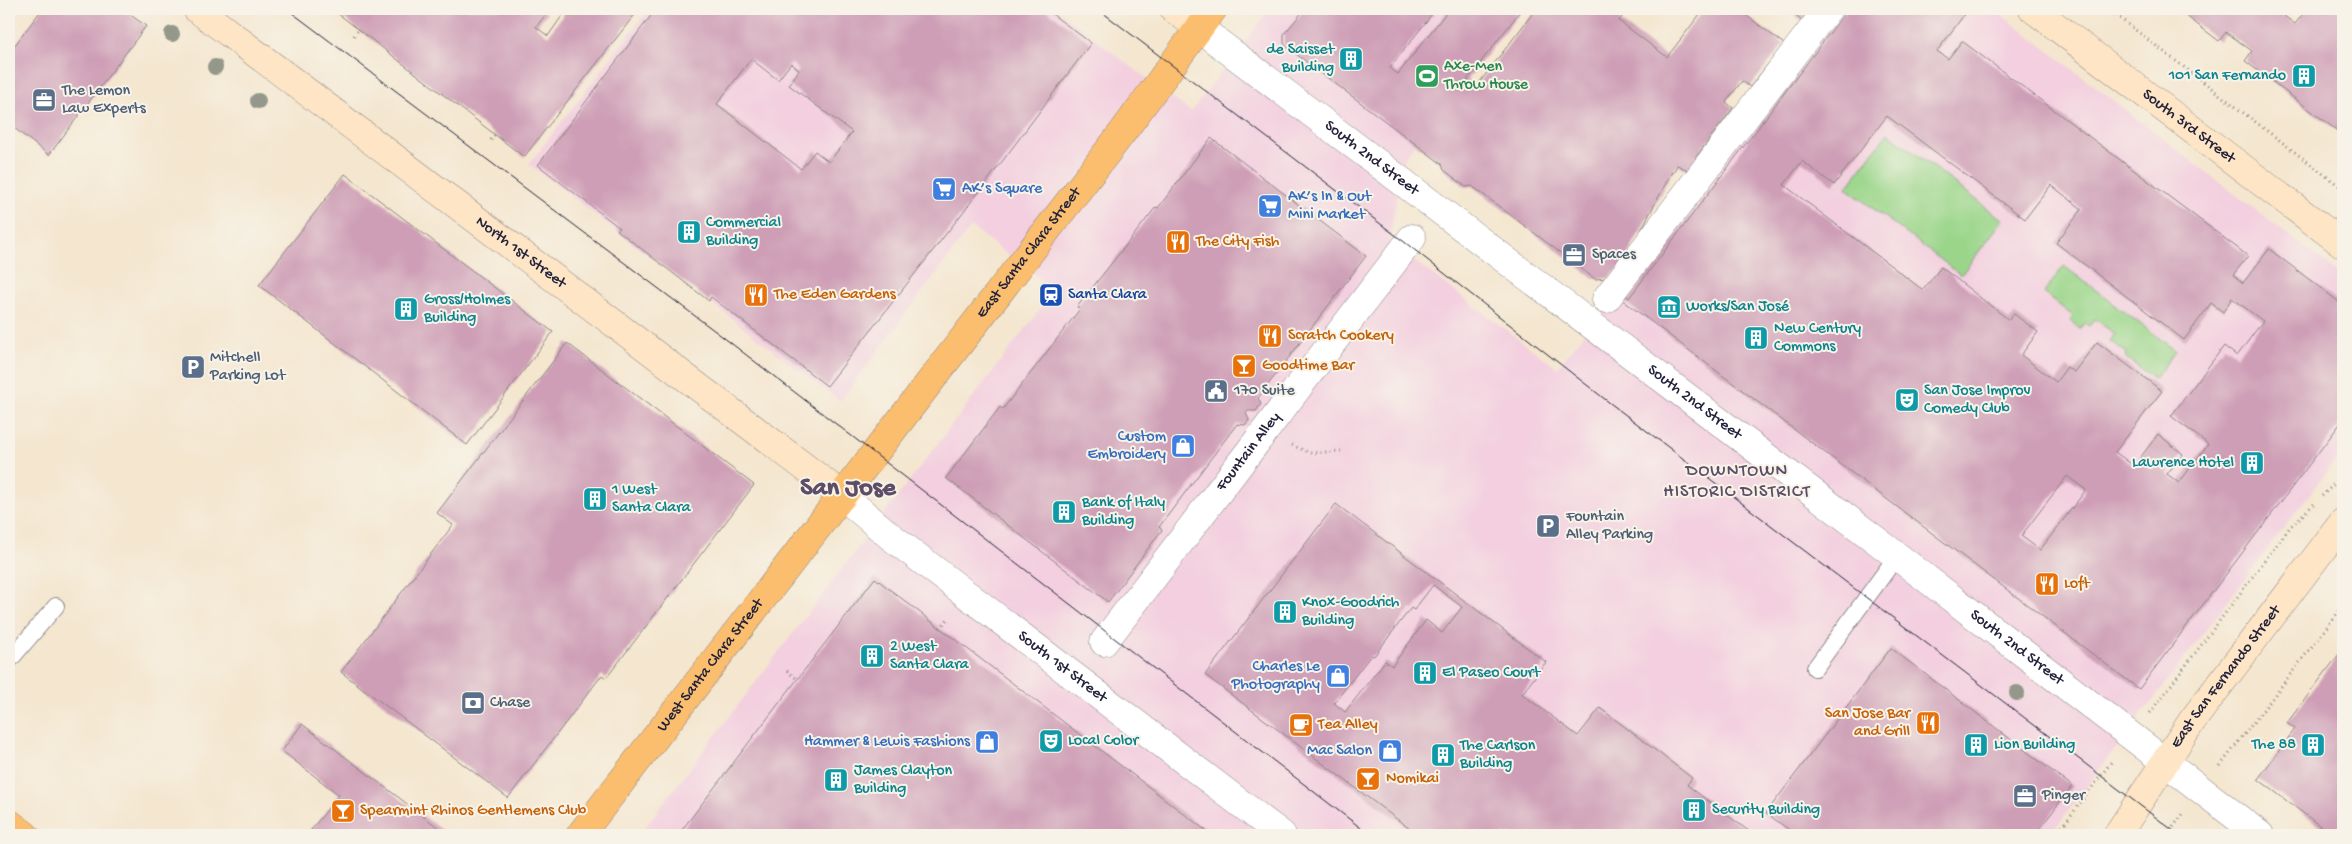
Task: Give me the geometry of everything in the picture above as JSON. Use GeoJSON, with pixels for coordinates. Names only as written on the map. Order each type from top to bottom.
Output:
{"type":"FeatureCollection","features":[{"type":"Feature","properties":{"kind":"main road","name":"East Santa Clara Street"},"geometry":{"type":"LineString","coordinates":[[843,496],[1122,133],[1206,18]]}},
{"type":"Feature","properties":{"kind":"main road","name":"West Santa Clara Street"},"geometry":{"type":"LineString","coordinates":[[580,835],[843,496]]}},
{"type":"Feature","properties":{"kind":"main road"},"geometry":{"type":"LineString","coordinates":[[9,823],[25,835]]}},
{"type":"Feature","properties":{"kind":"street","name":"North 1st Street"},"geometry":{"type":"LineString","coordinates":[[197,9],[843,496]]}},
{"type":"Feature","properties":{"kind":"street"},"geometry":{"type":"LineString","coordinates":[[1174,9],[1206,18]]}},
{"type":"Feature","properties":{"kind":"street"},"geometry":{"type":"LineString","coordinates":[[1606,299],[1828,9]]}},
{"type":"Feature","properties":{"kind":"street","name":"South 3rd Street"},"geometry":{"type":"LineString","coordinates":[[2033,9],[2343,244]]}},
{"type":"Feature","properties":{"kind":"street","name":"South 2nd Street"},"geometry":{"type":"LineString","coordinates":[[1206,18],[2163,763],[2260,835]]}},
{"type":"Feature","properties":{"kind":"street","name":"Fountain Alley"},"geometry":{"type":"LineString","coordinates":[[1104,642],[1412,238]]}},
{"type":"Feature","properties":{"kind":"street","name":"South 1st Street"},"geometry":{"type":"LineString","coordinates":[[843,496],[890,536],[1282,835]]}},
{"type":"Feature","properties":{"kind":"street","name":"East San Fernando Street"},"geometry":{"type":"LineString","coordinates":[[2117,835],[2192,721],[2343,522]]}},
{"type":"Feature","properties":{"kind":"lane"},"geometry":{"type":"LineString","coordinates":[[1815,668],[1897,556]]}},
{"type":"Feature","properties":{"kind":"lane"},"geometry":{"type":"LineString","coordinates":[[9,661],[56,606]]}},
{"type":"Feature","properties":{"kind":"path"},"geometry":{"type":"LineString","coordinates":[[2108,9],[2343,189]]}},
{"type":"Feature","properties":{"kind":"path"},"geometry":{"type":"LineString","coordinates":[[354,36],[359,30]]}},
{"type":"Feature","properties":{"kind":"path"},"geometry":{"type":"LineString","coordinates":[[491,140],[495,134]]}},
{"type":"Feature","properties":{"kind":"path"},"geometry":{"type":"LineString","coordinates":[[1268,427],[1282,439],[1310,453],[1341,451]]}},
{"type":"Feature","properties":{"kind":"path"},"geometry":{"type":"LineString","coordinates":[[2148,715],[2290,527],[2343,475]]}},
{"type":"Feature","properties":{"kind":"path"},"geometry":{"type":"LineString","coordinates":[[2216,770],[2343,606]]}},
{"type":"Feature","properties":{"kind":"path"},"geometry":{"type":"LineString","coordinates":[[940,628],[948,618]]}},
{"type":"Feature","properties":{"kind":"path"},"geometry":{"type":"LineString","coordinates":[[787,672],[798,679]]}},
{"type":"Feature","properties":{"kind":"path"},"geometry":{"type":"LineString","coordinates":[[2056,835],[2101,775]]}},
{"type":"Feature","properties":{"kind":"path"},"geometry":{"type":"LineString","coordinates":[[2167,835],[2171,830]]}},
{"type":"Feature","properties":{"kind":"shaded area"},"geometry":{"type":"Polygon","coordinates":[[[649,9],[1055,9],[1191,112],[1270,9],[1524,9],[1467,80],[1465,79],[1403,159],[1389,242],[1557,368],[1842,9],[1994,9],[2343,277],[2343,450],[2050,835],[639,835],[1055,290],[971,227],[840,401],[529,164],[649,9]]]}},
{"type":"Feature","properties":{"kind":"green space"},"geometry":{"type":"Polygon","coordinates":[[[1888,133],[2003,220],[1961,275],[1846,188],[1888,133]]]}},
{"type":"Feature","properties":{"kind":"green space"},"geometry":{"type":"Polygon","coordinates":[[[2064,266],[2176,351],[2154,379],[2125,357],[2127,353],[2110,341],[2115,334],[2095,319],[2089,326],[2085,323],[2080,329],[2070,321],[2073,316],[2044,293],[2064,266]]]}},
{"type":"Feature","properties":{"kind":"building"},"geometry":{"type":"Polygon","coordinates":[[[42,9],[122,9],[146,26],[49,155],[9,124],[9,53],[42,9]]]}},
{"type":"Feature","properties":{"kind":"building"},"geometry":{"type":"Polygon","coordinates":[[[332,9],[541,9],[547,13],[536,27],[548,36],[567,9],[639,9],[524,157],[332,9]]]}},
{"type":"Feature","properties":{"kind":"building"},"geometry":{"type":"Polygon","coordinates":[[[656,9],[1045,9],[1091,43],[989,179],[827,386],[711,297],[709,301],[617,230],[620,228],[538,165],[656,9]],[[751,59],[717,104],[801,169],[815,151],[829,162],[852,132],[789,85],[799,70],[791,63],[778,80],[751,59]]]}},
{"type":"Feature","properties":{"kind":"building"},"geometry":{"type":"Polygon","coordinates":[[[1305,9],[1436,9],[1390,68],[1398,74],[1449,9],[1522,9],[1467,80],[1476,87],[1536,9],[1628,9],[1619,21],[1667,57],[1704,9],[1738,9],[1784,44],[1750,87],[1742,81],[1726,102],[1733,108],[1695,158],[1698,159],[1692,172],[1677,165],[1621,267],[1608,278],[1595,279],[1472,186],[1466,187],[1444,170],[1442,164],[1288,48],[1284,43],[1284,34],[1305,9]]]}},
{"type":"Feature","properties":{"kind":"building"},"geometry":{"type":"Polygon","coordinates":[[[1786,9],[1816,9],[1805,23],[1786,9]]]}},
{"type":"Feature","properties":{"kind":"building"},"geometry":{"type":"Polygon","coordinates":[[[1848,9],[1956,9],[1964,15],[1937,51],[1948,59],[1962,41],[2248,256],[2233,275],[2243,283],[2269,249],[2343,305],[2343,420],[2139,689],[1621,299],[1624,294],[1629,298],[1848,9]],[[1887,116],[1834,185],[1802,161],[1784,185],[1923,290],[1941,267],[2009,320],[2014,314],[2038,332],[2021,355],[2056,382],[2067,367],[2074,372],[2097,342],[2162,391],[2115,452],[2134,466],[2158,434],[2183,454],[2167,474],[2179,483],[2208,444],[2171,416],[2224,346],[2237,356],[2263,321],[2232,298],[2223,312],[2211,303],[2184,340],[2056,243],[2082,209],[2051,185],[2025,219],[1887,116]],[[2067,476],[2021,536],[2040,550],[2086,490],[2067,476]]]}},
{"type":"Feature","properties":{"kind":"building","name":"101 San Fernando"},"geometry":{"type":"Polygon","coordinates":[[[2177,9],[2275,9],[2295,24],[2307,9],[2343,9],[2343,135],[2245,61],[2252,51],[2226,32],[2219,41],[2177,9]]]}},
{"type":"Feature","properties":{"kind":"building"},"geometry":{"type":"Polygon","coordinates":[[[1211,138],[1366,256],[1258,398],[1261,404],[1256,411],[1248,411],[1246,413],[1249,420],[1245,425],[1237,424],[1159,527],[1162,530],[1108,602],[946,478],[1000,407],[1003,409],[1080,309],[1077,307],[1156,207],[1158,208],[1211,138]]]}},
{"type":"Feature","properties":{"kind":"building","name":"Gross/Holmes Building"},"geometry":{"type":"Polygon","coordinates":[[[345,174],[553,332],[467,445],[259,285],[345,174]]]}},
{"type":"Feature","properties":{"kind":"building"},"geometry":{"type":"Polygon","coordinates":[[[567,343],[754,485],[611,672],[606,678],[602,675],[508,798],[341,672],[453,525],[437,513],[567,343]]]}},
{"type":"Feature","properties":{"kind":"building"},"geometry":{"type":"Polygon","coordinates":[[[1336,504],[1546,662],[1522,694],[1578,736],[1600,708],[1692,778],[1687,785],[1754,835],[1418,835],[1205,675],[1336,504]],[[1433,585],[1414,610],[1411,608],[1374,656],[1371,655],[1334,703],[1345,712],[1385,661],[1392,666],[1426,620],[1442,633],[1462,607],[1433,585]]]}},
{"type":"Feature","properties":{"kind":"building"},"geometry":{"type":"Polygon","coordinates":[[[875,578],[940,628],[1212,835],[678,835],[875,578]]]}},
{"type":"Feature","properties":{"kind":"building"},"geometry":{"type":"Polygon","coordinates":[[[1891,648],[2072,786],[2035,835],[1796,835],[1766,813],[1891,648]]]}},
{"type":"Feature","properties":{"kind":"building","name":"The 88"},"geometry":{"type":"Polygon","coordinates":[[[2343,649],[2343,835],[2332,835],[2258,779],[2295,729],[2287,723],[2343,649]]]}},
{"type":"Feature","properties":{"kind":"building"},"geometry":{"type":"Polygon","coordinates":[[[302,724],[448,835],[307,835],[339,795],[282,751],[302,724]]]}},
{"type":"Feature","properties":{"kind":"tram line"},"geometry":{"type":"LineString","coordinates":[[287,9],[723,337],[1370,835]]}},
{"type":"Feature","properties":{"kind":"tram line"},"geometry":{"type":"LineString","coordinates":[[1098,9],[1407,244],[1606,400],[2179,835]]}},
{"type":"Feature","properties":{"kind":"place","name":"de Saisset Building"},"geometry":{"type":"Point","coordinates":[1351,59]}},
{"type":"Feature","properties":{"kind":"place","name":"Axe-Men Throw House"},"geometry":{"type":"Point","coordinates":[1427,76]}},
{"type":"Feature","properties":{"kind":"place","name":"101 San Fernando"},"geometry":{"type":"Point","coordinates":[2304,76]}},
{"type":"Feature","properties":{"kind":"place","name":"The Lemon Law Experts"},"geometry":{"type":"Point","coordinates":[44,100]}},
{"type":"Feature","properties":{"kind":"place","name":"AK’s Square"},"geometry":{"type":"Point","coordinates":[944,189]}},
{"type":"Feature","properties":{"kind":"place","name":"AK’s In & Out Mini Market"},"geometry":{"type":"Point","coordinates":[1270,206]}},
{"type":"Feature","properties":{"kind":"place","name":"Commercial Building"},"geometry":{"type":"Point","coordinates":[689,232]}},
{"type":"Feature","properties":{"kind":"place","name":"The City Fish"},"geometry":{"type":"Point","coordinates":[1178,242]}},
{"type":"Feature","properties":{"kind":"place","name":"Spaces"},"geometry":{"type":"Point","coordinates":[1574,255]}},
{"type":"Feature","properties":{"kind":"place","name":"The Eden Gardens"},"geometry":{"type":"Point","coordinates":[756,295]}},
{"type":"Feature","properties":{"kind":"place","name":"Santa Clara"},"geometry":{"type":"Point","coordinates":[1051,295]}},
{"type":"Feature","properties":{"kind":"place","name":"Works/San José"},"geometry":{"type":"Point","coordinates":[1669,307]}},
{"type":"Feature","properties":{"kind":"place","name":"Gross/Holmes Building"},"geometry":{"type":"Point","coordinates":[406,309]}},
{"type":"Feature","properties":{"kind":"place","name":"Scratch Cookery"},"geometry":{"type":"Point","coordinates":[1270,336]}},
{"type":"Feature","properties":{"kind":"place","name":"New Century Commons"},"geometry":{"type":"Point","coordinates":[1756,338]}},
{"type":"Feature","properties":{"kind":"place","name":"Goodtime Bar"},"geometry":{"type":"Point","coordinates":[1244,366]}},
{"type":"Feature","properties":{"kind":"place","name":"Mitchell Parking Lot"},"geometry":{"type":"Point","coordinates":[193,367]}},
{"type":"Feature","properties":{"kind":"place","name":"170 Suite"},"geometry":{"type":"Point","coordinates":[1216,391]}},
{"type":"Feature","properties":{"kind":"place","name":"San Jose Improv Comedy Club"},"geometry":{"type":"Point","coordinates":[1907,400]}},
{"type":"Feature","properties":{"kind":"place","name":"Custom Embroidery"},"geometry":{"type":"Point","coordinates":[1183,446]}},
{"type":"Feature","properties":{"kind":"place","name":"Lawrence Hotel"},"geometry":{"type":"Point","coordinates":[2252,463]}},
{"type":"Feature","properties":{"kind":"place","name":"1 West Santa Clara"},"geometry":{"type":"Point","coordinates":[595,499]}},
{"type":"Feature","properties":{"kind":"place","name":"Bank of Italy Building"},"geometry":{"type":"Point","coordinates":[1064,512]}},
{"type":"Feature","properties":{"kind":"place","name":"Fountain Alley Parking"},"geometry":{"type":"Point","coordinates":[1548,526]}},
{"type":"Feature","properties":{"kind":"place","name":"Loft"},"geometry":{"type":"Point","coordinates":[2047,584]}},
{"type":"Feature","properties":{"kind":"place","name":"Knox-Goodrich Building"},"geometry":{"type":"Point","coordinates":[1285,612]}},
{"type":"Feature","properties":{"kind":"place","name":"2 West Santa Clara"},"geometry":{"type":"Point","coordinates":[872,656]}},
{"type":"Feature","properties":{"kind":"place","name":"El Paseo Court"},"geometry":{"type":"Point","coordinates":[1425,673]}},
{"type":"Feature","properties":{"kind":"place","name":"Charles Le Photography"},"geometry":{"type":"Point","coordinates":[1338,676]}},
{"type":"Feature","properties":{"kind":"place","name":"Chase"},"geometry":{"type":"Point","coordinates":[473,703]}},
{"type":"Feature","properties":{"kind":"place","name":"San Jose Bar and Grill"},"geometry":{"type":"Point","coordinates":[1928,723]}},
{"type":"Feature","properties":{"kind":"place","name":"Tea Alley"},"geometry":{"type":"Point","coordinates":[1301,725]}},
{"type":"Feature","properties":{"kind":"place","name":"Local Color"},"geometry":{"type":"Point","coordinates":[1051,741]}},
{"type":"Feature","properties":{"kind":"place","name":"Hammer & Lewis Fashions"},"geometry":{"type":"Point","coordinates":[987,742]}},
{"type":"Feature","properties":{"kind":"place","name":"Lion Building"},"geometry":{"type":"Point","coordinates":[1976,745]}},
{"type":"Feature","properties":{"kind":"place","name":"The 88"},"geometry":{"type":"Point","coordinates":[2313,745]}},
{"type":"Feature","properties":{"kind":"place","name":"Mac Salon"},"geometry":{"type":"Point","coordinates":[1390,751]}},
{"type":"Feature","properties":{"kind":"place","name":"The Carlson Building"},"geometry":{"type":"Point","coordinates":[1443,755]}},
{"type":"Feature","properties":{"kind":"place","name":"Nomikai"},"geometry":{"type":"Point","coordinates":[1368,779]}},
{"type":"Feature","properties":{"kind":"place","name":"James Clayton Building"},"geometry":{"type":"Point","coordinates":[836,780]}},
{"type":"Feature","properties":{"kind":"place","name":"Pinger"},"geometry":{"type":"Point","coordinates":[2025,796]}},
{"type":"Feature","properties":{"kind":"place","name":"Security Building"},"geometry":{"type":"Point","coordinates":[1694,810]}},
{"type":"Feature","properties":{"kind":"place","name":"Spearmint Rhinos Gentlemens Club"},"geometry":{"type":"Point","coordinates":[343,811]}},
{"type":"Feature","properties":{"kind":"district","name":"DOWNTOWN HISTORIC DISTRICT"},"geometry":{"type":"Point","coordinates":[1737,481]}},
{"type":"Feature","properties":{"kind":"district","name":"San Jose"},"geometry":{"type":"Point","coordinates":[848,489]}}]}
